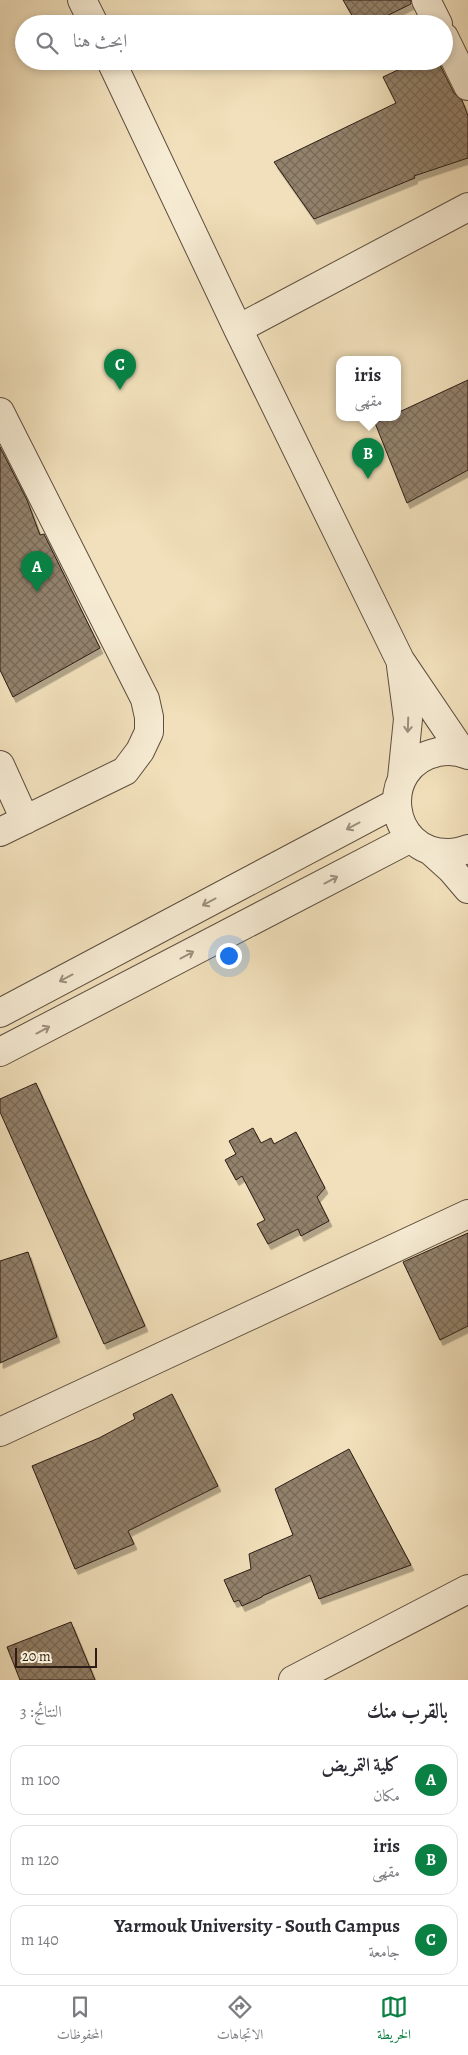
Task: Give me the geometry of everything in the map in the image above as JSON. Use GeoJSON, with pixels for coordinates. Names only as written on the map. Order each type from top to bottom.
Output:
{"type":"FeatureCollection","features":[{"type":"Feature","properties":{"kind":"street"},"geometry":{"type":"LineString","coordinates":[[82,0],[90,15]]}},
{"type":"Feature","properties":{"kind":"street"},"geometry":{"type":"LineString","coordinates":[[426,0],[434,15]]}},
{"type":"Feature","properties":{"kind":"street"},"geometry":{"type":"LineString","coordinates":[[453,55],[468,86]]}},
{"type":"Feature","properties":{"kind":"street"},"geometry":{"type":"LineString","coordinates":[[116,70],[238,329],[400,660],[466,754]]}},
{"type":"Feature","properties":{"kind":"street"},"geometry":{"type":"LineString","coordinates":[[238,329],[468,207]]}},
{"type":"Feature","properties":{"kind":"street"},"geometry":{"type":"LineString","coordinates":[[0,412],[145,699],[149,717],[148,732],[140,751],[125,771],[0,832]]}},
{"type":"Feature","properties":{"kind":"street"},"geometry":{"type":"LineString","coordinates":[[400,660],[406,689],[408,719],[399,791],[400,822],[421,844],[451,869],[468,889]]}},
{"type":"Feature","properties":{"kind":"street"},"geometry":{"type":"LineString","coordinates":[[0,1013],[399,791],[413,764],[428,754],[446,751],[466,754]]}},
{"type":"Feature","properties":{"kind":"street"},"geometry":{"type":"LineString","coordinates":[[0,766],[25,820]]}},
{"type":"Feature","properties":{"kind":"street"},"geometry":{"type":"LineString","coordinates":[[0,1052],[421,844],[450,853],[468,849]]}},
{"type":"Feature","properties":{"kind":"street"},"geometry":{"type":"LineString","coordinates":[[0,1432],[468,1214]]}},
{"type":"Feature","properties":{"kind":"street"},"geometry":{"type":"LineString","coordinates":[[293,1680],[468,1589]]}},
{"type":"Feature","properties":{"kind":"building"},"geometry":{"type":"Polygon","coordinates":[[[343,0],[411,0],[411,4],[388,15],[352,15],[343,0]]]}},
{"type":"Feature","properties":{"kind":"building"},"geometry":{"type":"Polygon","coordinates":[[[398,70],[442,70],[454,93],[462,100],[468,116],[468,158],[414,176],[415,178],[314,219],[274,162],[396,103],[383,77],[398,70]]]}},
{"type":"Feature","properties":{"kind":"building"},"geometry":{"type":"Polygon","coordinates":[[[468,380],[468,470],[407,503],[375,423],[380,421],[401,421],[401,411],[468,380]]]}},
{"type":"Feature","properties":{"kind":"building"},"geometry":{"type":"Polygon","coordinates":[[[0,447],[27,500],[40,535],[44,534],[100,648],[13,697],[0,670],[0,447]]]}},
{"type":"Feature","properties":{"kind":"building"},"geometry":{"type":"Polygon","coordinates":[[[36,1083],[145,1326],[104,1344],[0,1112],[0,1099],[36,1083]]]}},
{"type":"Feature","properties":{"kind":"building"},"geometry":{"type":"Polygon","coordinates":[[[253,1128],[261,1143],[271,1138],[274,1144],[296,1132],[325,1188],[317,1197],[329,1221],[301,1236],[298,1229],[268,1244],[257,1224],[265,1220],[242,1176],[236,1180],[225,1160],[236,1154],[229,1141],[253,1128]]]}},
{"type":"Feature","properties":{"kind":"building"},"geometry":{"type":"Polygon","coordinates":[[[468,1233],[468,1326],[440,1340],[403,1262],[468,1233]]]}},
{"type":"Feature","properties":{"kind":"building"},"geometry":{"type":"Polygon","coordinates":[[[28,1252],[57,1337],[0,1363],[0,1261],[28,1252]]]}},
{"type":"Feature","properties":{"kind":"building"},"geometry":{"type":"Polygon","coordinates":[[[172,1394],[218,1486],[128,1531],[134,1544],[75,1569],[32,1466],[99,1438],[135,1419],[133,1414],[172,1394]]]}},
{"type":"Feature","properties":{"kind":"building"},"geometry":{"type":"Polygon","coordinates":[[[349,1449],[411,1565],[319,1599],[310,1575],[242,1606],[239,1600],[234,1602],[224,1580],[251,1569],[249,1554],[293,1535],[275,1489],[349,1449]]]}},
{"type":"Feature","properties":{"kind":"building"},"geometry":{"type":"Polygon","coordinates":[[[71,1622],[95,1680],[20,1680],[7,1647],[71,1622]]]}},
{"type":"Feature","properties":{"kind":"place","name":"Yarmouk University - South Campus"},"geometry":{"type":"Point","coordinates":[120,390]}},
{"type":"Feature","properties":{"kind":"place","name":"iris"},"geometry":{"type":"Point","coordinates":[368,479]}},
{"type":"Feature","properties":{"kind":"place","name":"كلية التمريض"},"geometry":{"type":"Point","coordinates":[37,592]}}]}
